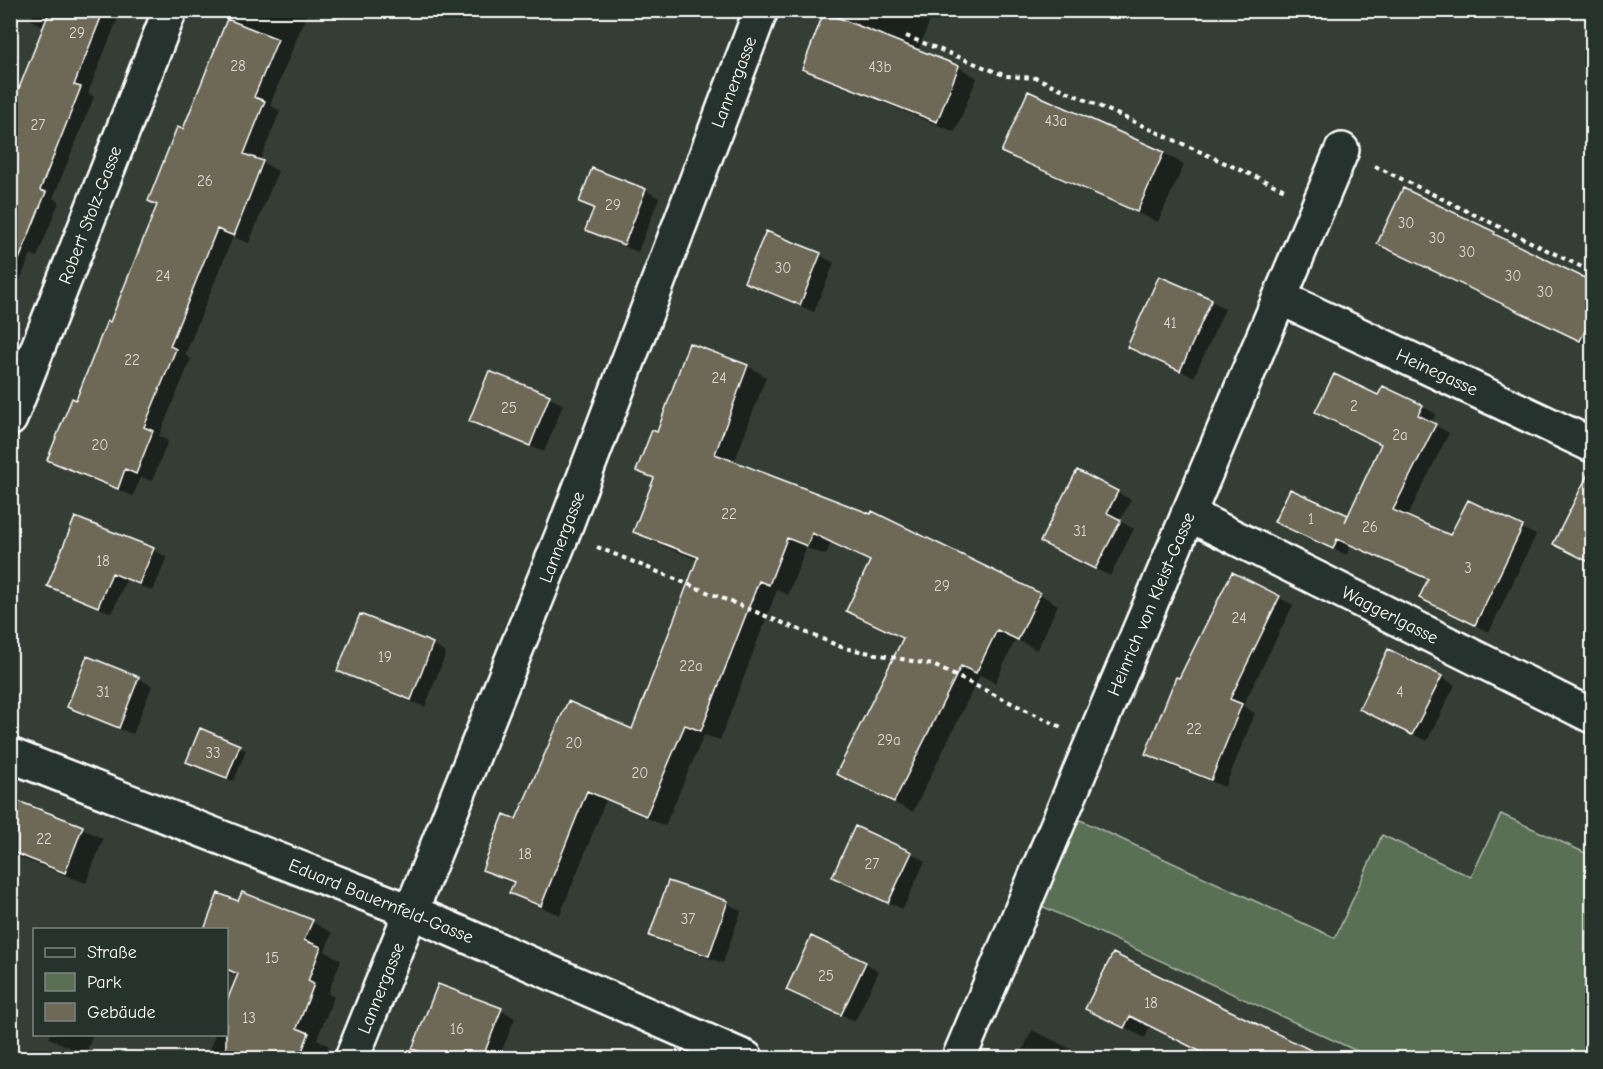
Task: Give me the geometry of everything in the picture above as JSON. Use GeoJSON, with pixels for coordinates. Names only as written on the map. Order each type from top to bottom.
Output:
{"type":"FeatureCollection","features":[{"type":"Feature","properties":{"kind":"street","name":"Robert Stolz-Gasse"},"geometry":{"type":"LineString","coordinates":[[10,419],[170,10]]}},
{"type":"Feature","properties":{"kind":"street","name":"Lannergasse"},"geometry":{"type":"LineString","coordinates":[[352,1059],[563,533],[761,10]]}},
{"type":"Feature","properties":{"kind":"street","name":"Heinrich von Kleist-Gasse"},"geometry":{"type":"LineString","coordinates":[[959,1059],[1342,150]]}},
{"type":"Feature","properties":{"kind":"street","name":"Heinegasse"},"geometry":{"type":"LineString","coordinates":[[1281,298],[1593,445]]}},
{"type":"Feature","properties":{"kind":"street","name":"Waggerlgasse"},"geometry":{"type":"LineString","coordinates":[[1188,514],[1593,716]]}},
{"type":"Feature","properties":{"kind":"street","name":"Eduard Bauernfeld-Gasse"},"geometry":{"type":"LineString","coordinates":[[10,755],[412,912],[746,1059]]}},
{"type":"Feature","properties":{"kind":"path"},"geometry":{"type":"LineString","coordinates":[[906,36],[1006,76],[1037,78],[1319,205]]}},
{"type":"Feature","properties":{"kind":"path"},"geometry":{"type":"LineString","coordinates":[[1342,150],[1593,272]]}},
{"type":"Feature","properties":{"kind":"path"},"geometry":{"type":"LineString","coordinates":[[563,533],[844,648],[933,666],[1092,743]]}},
{"type":"Feature","properties":{"kind":"green space"},"geometry":{"type":"Polygon","coordinates":[[[1501,814],[1592,856],[1592,1058],[1372,1058],[1037,904],[1076,818],[1335,938],[1382,835],[1471,877],[1501,814]]]}},
{"type":"Feature","properties":{"kind":"building"},"geometry":{"type":"Polygon","coordinates":[[[50,10],[104,10],[74,85],[81,87],[40,190],[46,192],[12,277],[10,277],[10,111],[50,10]]]}},
{"type":"Feature","properties":{"kind":"building"},"geometry":{"type":"Polygon","coordinates":[[[824,12],[959,66],[937,122],[802,69],[824,12]]]}},
{"type":"Feature","properties":{"kind":"building"},"geometry":{"type":"Polygon","coordinates":[[[227,19],[278,39],[254,97],[265,101],[244,154],[263,161],[234,236],[217,229],[170,346],[176,349],[144,427],[153,431],[136,474],[125,469],[118,489],[47,460],[72,398],[76,400],[107,321],[110,322],[157,205],[148,201],[177,127],[183,129],[227,19]]]}},
{"type":"Feature","properties":{"kind":"building"},"geometry":{"type":"Polygon","coordinates":[[[1028,91],[1164,152],[1137,212],[1001,152],[1028,91]]]}},
{"type":"Feature","properties":{"kind":"building"},"geometry":{"type":"Polygon","coordinates":[[[592,168],[646,189],[624,245],[585,230],[594,208],[579,202],[592,168]]]}},
{"type":"Feature","properties":{"kind":"building"},"geometry":{"type":"Polygon","coordinates":[[[1403,188],[1593,282],[1593,314],[1580,341],[1377,244],[1403,188]]]}},
{"type":"Feature","properties":{"kind":"building"},"geometry":{"type":"Polygon","coordinates":[[[766,231],[821,253],[800,305],[744,282],[766,231]]]}},
{"type":"Feature","properties":{"kind":"building"},"geometry":{"type":"Polygon","coordinates":[[[1159,276],[1212,299],[1180,371],[1127,347],[1159,276]]]}},
{"type":"Feature","properties":{"kind":"building"},"geometry":{"type":"Polygon","coordinates":[[[689,343],[748,365],[715,454],[871,514],[872,511],[1040,593],[1018,640],[997,630],[976,673],[961,666],[894,802],[836,774],[903,638],[846,611],[870,561],[812,533],[807,546],[787,538],[769,585],[759,581],[701,731],[685,725],[646,816],[587,791],[541,906],[509,893],[514,882],[482,870],[504,814],[516,819],[568,701],[632,729],[698,557],[633,532],[654,478],[636,471],[652,430],[657,432],[689,343]]]}},
{"type":"Feature","properties":{"kind":"building"},"geometry":{"type":"Polygon","coordinates":[[[489,371],[550,395],[530,446],[469,421],[489,371]]]}},
{"type":"Feature","properties":{"kind":"building"},"geometry":{"type":"Polygon","coordinates":[[[1334,374],[1378,395],[1383,386],[1423,405],[1418,415],[1436,424],[1393,510],[1450,535],[1468,500],[1523,526],[1475,625],[1419,598],[1428,579],[1337,539],[1333,549],[1274,522],[1290,489],[1348,515],[1345,522],[1381,444],[1315,412],[1334,374]]]}},
{"type":"Feature","properties":{"kind":"building"},"geometry":{"type":"Polygon","coordinates":[[[1593,464],[1593,564],[1553,544],[1593,464]]]}},
{"type":"Feature","properties":{"kind":"building"},"geometry":{"type":"Polygon","coordinates":[[[1077,470],[1118,491],[1107,513],[1121,520],[1095,569],[1040,542],[1077,470]]]}},
{"type":"Feature","properties":{"kind":"building"},"geometry":{"type":"Polygon","coordinates":[[[75,517],[154,548],[139,584],[112,573],[98,607],[47,586],[75,517]]]}},
{"type":"Feature","properties":{"kind":"building"},"geometry":{"type":"Polygon","coordinates":[[[1232,572],[1280,596],[1230,699],[1242,704],[1211,780],[1145,754],[1176,677],[1179,678],[1232,572]]]}},
{"type":"Feature","properties":{"kind":"building"},"geometry":{"type":"Polygon","coordinates":[[[360,614],[433,643],[411,700],[337,671],[360,614]]]}},
{"type":"Feature","properties":{"kind":"building"},"geometry":{"type":"Polygon","coordinates":[[[1388,649],[1442,676],[1412,735],[1359,709],[1388,649]]]}},
{"type":"Feature","properties":{"kind":"building"},"geometry":{"type":"Polygon","coordinates":[[[87,656],[139,677],[119,728],[67,707],[87,656]]]}},
{"type":"Feature","properties":{"kind":"building"},"geometry":{"type":"Polygon","coordinates":[[[200,728],[240,745],[227,778],[186,762],[200,728]]]}},
{"type":"Feature","properties":{"kind":"building"},"geometry":{"type":"Polygon","coordinates":[[[10,798],[83,826],[65,873],[10,851],[10,798]]]}},
{"type":"Feature","properties":{"kind":"building"},"geometry":{"type":"Polygon","coordinates":[[[855,826],[912,852],[888,903],[832,877],[855,826]]]}},
{"type":"Feature","properties":{"kind":"building"},"geometry":{"type":"Polygon","coordinates":[[[668,881],[728,901],[709,956],[649,936],[668,881]]]}},
{"type":"Feature","properties":{"kind":"building"},"geometry":{"type":"Polygon","coordinates":[[[242,892],[313,920],[304,940],[321,947],[308,981],[314,984],[297,1028],[309,1033],[299,1059],[226,1059],[228,998],[238,974],[228,970],[228,928],[205,928],[218,893],[238,901],[242,892]]]}},
{"type":"Feature","properties":{"kind":"building"},"geometry":{"type":"Polygon","coordinates":[[[811,936],[866,962],[841,1015],[786,990],[811,936]]]}},
{"type":"Feature","properties":{"kind":"building"},"geometry":{"type":"Polygon","coordinates":[[[1113,953],[1329,1059],[1215,1059],[1130,1016],[1124,1028],[1085,1009],[1113,953]]]}},
{"type":"Feature","properties":{"kind":"building"},"geometry":{"type":"Polygon","coordinates":[[[438,984],[502,1008],[482,1059],[419,1059],[421,1052],[412,1049],[438,984]]]}}]}
